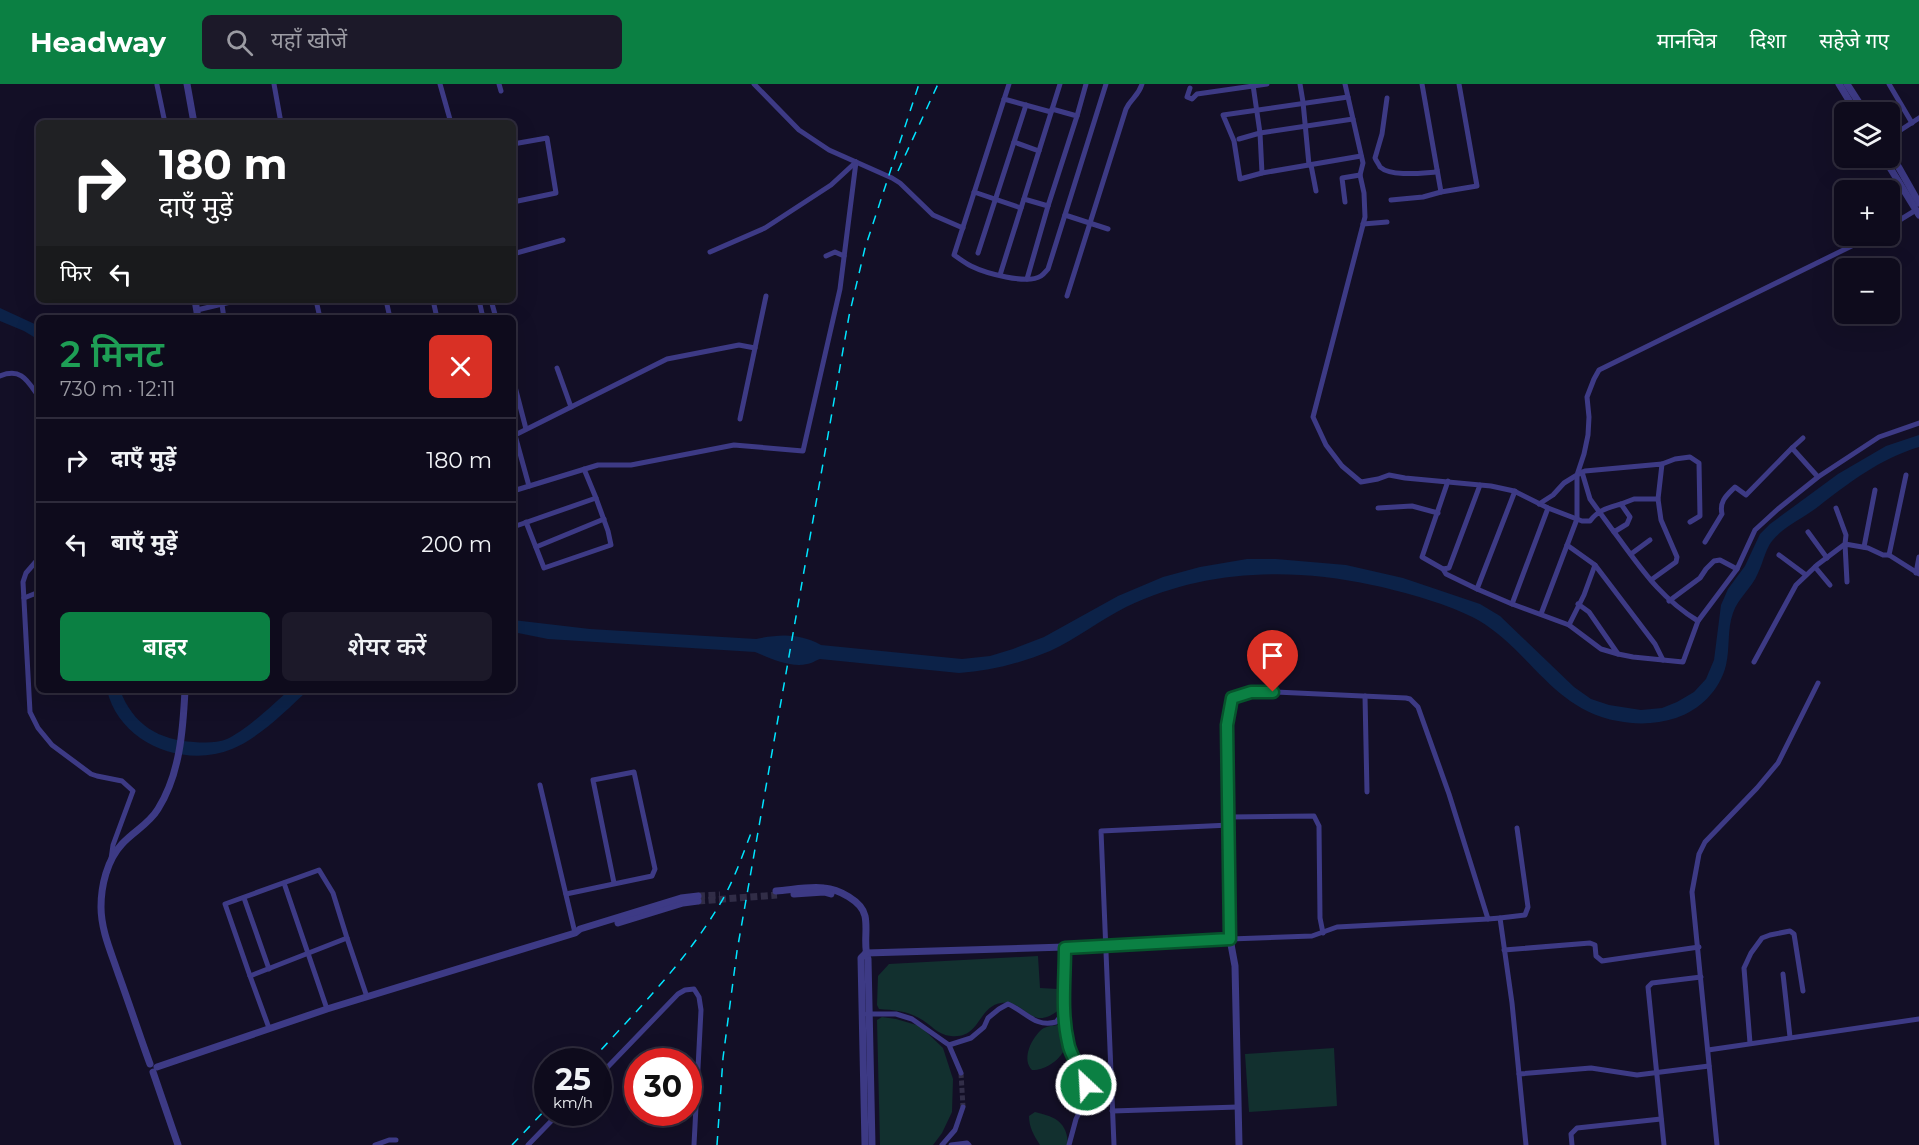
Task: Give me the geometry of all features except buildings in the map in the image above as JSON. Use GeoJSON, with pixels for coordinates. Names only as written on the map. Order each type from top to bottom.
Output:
{"type":"FeatureCollection","features":[{"type":"Feature","properties":{"kind":"street"},"geometry":{"type":"LineString","coordinates":[[187,84],[193,120]]}},
{"type":"Feature","properties":{"kind":"street"},"geometry":{"type":"LineString","coordinates":[[274,84],[280,120]]}},
{"type":"Feature","properties":{"kind":"street"},"geometry":{"type":"LineString","coordinates":[[440,84],[450,120]]}},
{"type":"Feature","properties":{"kind":"street"},"geometry":{"type":"LineString","coordinates":[[499,84],[501,91]]}},
{"type":"Feature","properties":{"kind":"street"},"geometry":{"type":"LineString","coordinates":[[754,84],[799,130],[829,150],[892,178],[933,215],[963,228]]}},
{"type":"Feature","properties":{"kind":"street"},"geometry":{"type":"LineString","coordinates":[[1009,84],[954,255],[978,269],[1027,279],[1042,275],[1048,268],[1106,84]]}},
{"type":"Feature","properties":{"kind":"street"},"geometry":{"type":"LineString","coordinates":[[1000,275],[1060,84]]}},
{"type":"Feature","properties":{"kind":"street"},"geometry":{"type":"LineString","coordinates":[[1027,279],[1086,84]]}},
{"type":"Feature","properties":{"kind":"street"},"geometry":{"type":"LineString","coordinates":[[1067,296],[1126,109],[1138,95],[1142,84]]}},
{"type":"Feature","properties":{"kind":"street"},"geometry":{"type":"LineString","coordinates":[[1190,88],[1187,97],[1192,99],[1197,94],[1268,84]]}},
{"type":"Feature","properties":{"kind":"street"},"geometry":{"type":"LineString","coordinates":[[1300,84],[1310,165],[1316,191]]}},
{"type":"Feature","properties":{"kind":"street"},"geometry":{"type":"LineString","coordinates":[[1345,84],[1362,159],[1360,175],[1365,207],[1363,224],[1313,417],[1326,445],[1342,466],[1361,482],[1389,475],[1480,484],[1515,491],[1539,504],[1577,519],[1590,521],[1600,511],[1634,499],[1658,499]]}},
{"type":"Feature","properties":{"kind":"street"},"geometry":{"type":"LineString","coordinates":[[1422,84],[1441,192]]}},
{"type":"Feature","properties":{"kind":"street"},"geometry":{"type":"LineString","coordinates":[[1391,200],[1423,198],[1441,192],[1477,186],[1459,84]]}},
{"type":"Feature","properties":{"kind":"street"},"geometry":{"type":"LineString","coordinates":[[1839,84],[1850,102]]}},
{"type":"Feature","properties":{"kind":"street"},"geometry":{"type":"LineString","coordinates":[[1847,84],[1859,102]]}},
{"type":"Feature","properties":{"kind":"street"},"geometry":{"type":"LineString","coordinates":[[1889,84],[1912,123]]}},
{"type":"Feature","properties":{"kind":"street"},"geometry":{"type":"LineString","coordinates":[[157,85],[164,120]]}},
{"type":"Feature","properties":{"kind":"street"},"geometry":{"type":"LineString","coordinates":[[1253,85],[1260,133],[1262,173]]}},
{"type":"Feature","properties":{"kind":"street"},"geometry":{"type":"LineString","coordinates":[[1348,97],[1223,115],[1234,141],[1240,179],[1310,165],[1375,158]]}},
{"type":"Feature","properties":{"kind":"street"},"geometry":{"type":"LineString","coordinates":[[1387,98],[1382,134],[1375,158],[1380,167],[1391,172],[1436,172],[1437,168]]}},
{"type":"Feature","properties":{"kind":"street"},"geometry":{"type":"LineString","coordinates":[[1004,99],[1077,116]]}},
{"type":"Feature","properties":{"kind":"street"},"geometry":{"type":"LineString","coordinates":[[978,253],[1026,105]]}},
{"type":"Feature","properties":{"kind":"street"},"geometry":{"type":"LineString","coordinates":[[1900,131],[1919,118]]}},
{"type":"Feature","properties":{"kind":"street"},"geometry":{"type":"LineString","coordinates":[[1239,139],[1260,133],[1353,119]]}},
{"type":"Feature","properties":{"kind":"street"},"geometry":{"type":"LineString","coordinates":[[516,143],[547,138],[556,193],[516,201]]}},
{"type":"Feature","properties":{"kind":"street"},"geometry":{"type":"LineString","coordinates":[[1014,142],[1039,151]]}},
{"type":"Feature","properties":{"kind":"street"},"geometry":{"type":"LineString","coordinates":[[710,252],[765,228],[831,185],[856,162]]}},
{"type":"Feature","properties":{"kind":"street"},"geometry":{"type":"LineString","coordinates":[[516,490],[598,465],[631,465],[734,445],[803,451],[840,289],[856,162]]}},
{"type":"Feature","properties":{"kind":"street"},"geometry":{"type":"LineString","coordinates":[[1891,168],[1918,206]]}},
{"type":"Feature","properties":{"kind":"street"},"geometry":{"type":"LineString","coordinates":[[1898,168],[1918,206]]}},
{"type":"Feature","properties":{"kind":"street"},"geometry":{"type":"LineString","coordinates":[[848,169],[854,178]]}},
{"type":"Feature","properties":{"kind":"street"},"geometry":{"type":"LineString","coordinates":[[1345,202],[1342,178],[1360,175]]}},
{"type":"Feature","properties":{"kind":"street"},"geometry":{"type":"LineString","coordinates":[[974,192],[1021,208]]}},
{"type":"Feature","properties":{"kind":"street"},"geometry":{"type":"LineString","coordinates":[[1024,199],[1048,206]]}},
{"type":"Feature","properties":{"kind":"street"},"geometry":{"type":"LineString","coordinates":[[1900,219],[1918,206]]}},
{"type":"Feature","properties":{"kind":"street"},"geometry":{"type":"LineString","coordinates":[[1065,215],[1108,229]]}},
{"type":"Feature","properties":{"kind":"street"},"geometry":{"type":"LineString","coordinates":[[1363,224],[1388,222]]}},
{"type":"Feature","properties":{"kind":"street"},"geometry":{"type":"LineString","coordinates":[[516,253],[563,240]]}},
{"type":"Feature","properties":{"kind":"street"},"geometry":{"type":"LineString","coordinates":[[1541,614],[1577,519],[1579,474],[1588,435],[1587,397],[1599,370],[1852,246]]}},
{"type":"Feature","properties":{"kind":"street"},"geometry":{"type":"LineString","coordinates":[[826,256],[835,252],[844,256]]}},
{"type":"Feature","properties":{"kind":"street"},"geometry":{"type":"LineString","coordinates":[[740,419],[766,296]]}},
{"type":"Feature","properties":{"kind":"street"},"geometry":{"type":"LineString","coordinates":[[198,314],[229,303]]}},
{"type":"Feature","properties":{"kind":"street"},"geometry":{"type":"LineString","coordinates":[[222,305],[224,315]]}},
{"type":"Feature","properties":{"kind":"street"},"geometry":{"type":"LineString","coordinates":[[516,434],[667,359],[739,345],[755,348]]}},
{"type":"Feature","properties":{"kind":"street"},"geometry":{"type":"LineString","coordinates":[[557,368],[571,407]]}},
{"type":"Feature","properties":{"kind":"street"},"geometry":{"type":"LineString","coordinates":[[0,376],[8,373],[21,376],[27,379],[36,393]]}},
{"type":"Feature","properties":{"kind":"street"},"geometry":{"type":"LineString","coordinates":[[516,391],[526,429]]}},
{"type":"Feature","properties":{"kind":"street"},"geometry":{"type":"LineString","coordinates":[[1448,482],[1422,557],[1443,569],[1446,574],[1477,589],[1569,625],[1601,649],[1633,657],[1683,662],[1698,621],[1737,569],[1755,530],[1818,477],[1879,437],[1919,423]]}},
{"type":"Feature","properties":{"kind":"street"},"geometry":{"type":"LineString","coordinates":[[1705,542],[1722,513],[1720,508],[1722,501],[1735,487],[1746,495],[1803,438]]}},
{"type":"Feature","properties":{"kind":"street"},"geometry":{"type":"LineString","coordinates":[[516,439],[528,486]]}},
{"type":"Feature","properties":{"kind":"street"},"geometry":{"type":"LineString","coordinates":[[1792,448],[1818,477]]}},
{"type":"Feature","properties":{"kind":"street"},"geometry":{"type":"LineString","coordinates":[[1539,504],[1579,474],[1662,464],[1690,457],[1699,463],[1700,516],[1690,522]]}},
{"type":"Feature","properties":{"kind":"street"},"geometry":{"type":"LineString","coordinates":[[1651,580],[1676,562],[1677,557],[1661,520],[1658,499],[1662,464]]}},
{"type":"Feature","properties":{"kind":"street"},"geometry":{"type":"LineString","coordinates":[[526,522],[544,568],[610,544],[604,519],[584,469]]}},
{"type":"Feature","properties":{"kind":"street"},"geometry":{"type":"LineString","coordinates":[[1579,474],[1590,499],[1651,580],[1669,601],[1698,621]]}},
{"type":"Feature","properties":{"kind":"street"},"geometry":{"type":"LineString","coordinates":[[1889,555],[1906,475]]}},
{"type":"Feature","properties":{"kind":"street"},"geometry":{"type":"LineString","coordinates":[[1443,569],[1449,568],[1480,484]]}},
{"type":"Feature","properties":{"kind":"street"},"geometry":{"type":"LineString","coordinates":[[1864,547],[1875,490]]}},
{"type":"Feature","properties":{"kind":"street"},"geometry":{"type":"LineString","coordinates":[[1477,589],[1515,491]]}},
{"type":"Feature","properties":{"kind":"street"},"geometry":{"type":"LineString","coordinates":[[516,526],[596,498]]}},
{"type":"Feature","properties":{"kind":"street"},"geometry":{"type":"LineString","coordinates":[[1614,531],[1627,524],[1630,517],[1621,504]]}},
{"type":"Feature","properties":{"kind":"street"},"geometry":{"type":"LineString","coordinates":[[1378,508],[1412,506],[1438,513]]}},
{"type":"Feature","properties":{"kind":"street"},"geometry":{"type":"LineString","coordinates":[[1512,604],[1548,508]]}},
{"type":"Feature","properties":{"kind":"street"},"geometry":{"type":"LineString","coordinates":[[1836,508],[1846,536],[1847,582]]}},
{"type":"Feature","properties":{"kind":"street"},"geometry":{"type":"LineString","coordinates":[[536,547],[604,519]]}},
{"type":"Feature","properties":{"kind":"street"},"geometry":{"type":"LineString","coordinates":[[1808,532],[1827,558]]}},
{"type":"Feature","properties":{"kind":"street"},"geometry":{"type":"LineString","coordinates":[[1631,554],[1650,540]]}},
{"type":"Feature","properties":{"kind":"street"},"geometry":{"type":"LineString","coordinates":[[1754,662],[1796,585],[1845,544],[1889,555],[1917,573],[1919,557]]}},
{"type":"Feature","properties":{"kind":"street"},"geometry":{"type":"LineString","coordinates":[[1567,545],[1595,565],[1650,637],[1663,660]]}},
{"type":"Feature","properties":{"kind":"street"},"geometry":{"type":"LineString","coordinates":[[1779,555],[1806,575]]}},
{"type":"Feature","properties":{"kind":"street"},"geometry":{"type":"LineString","coordinates":[[1669,601],[1700,578],[1714,561],[1720,560],[1737,569]]}},
{"type":"Feature","properties":{"kind":"street"},"geometry":{"type":"LineString","coordinates":[[36,561],[26,573],[23,582],[30,712],[38,728],[52,745],[91,774],[122,781],[133,790],[113,845],[102,896],[101,917],[178,1145]]}},
{"type":"Feature","properties":{"kind":"street"},"geometry":{"type":"LineString","coordinates":[[1569,625],[1584,595],[1595,565]]}},
{"type":"Feature","properties":{"kind":"street"},"geometry":{"type":"LineString","coordinates":[[1815,567],[1830,585]]}},
{"type":"Feature","properties":{"kind":"street"},"geometry":{"type":"LineString","coordinates":[[24,590],[32,594]]}},
{"type":"Feature","properties":{"kind":"street"},"geometry":{"type":"LineString","coordinates":[[24,598],[36,593]]}},
{"type":"Feature","properties":{"kind":"street"},"geometry":{"type":"LineString","coordinates":[[1578,604],[1588,612],[1618,654]]}},
{"type":"Feature","properties":{"kind":"street"},"geometry":{"type":"LineString","coordinates":[[1717,1145],[1692,892],[1699,854],[1705,842],[1778,763],[1818,683]]}},
{"type":"Feature","properties":{"kind":"street"},"geometry":{"type":"LineString","coordinates":[[1239,1145],[1235,966],[1230,939],[1227,725],[1232,698],[1251,692],[1410,699],[1418,707],[1449,794],[1488,919]]}},
{"type":"Feature","properties":{"kind":"street"},"geometry":{"type":"LineString","coordinates":[[110,860],[122,844],[145,825],[158,809],[169,787],[177,762],[185,693]]}},
{"type":"Feature","properties":{"kind":"street"},"geometry":{"type":"LineString","coordinates":[[1365,696],[1367,792]]}},
{"type":"Feature","properties":{"kind":"street"},"geometry":{"type":"LineString","coordinates":[[566,894],[652,876],[655,869],[634,772],[594,780],[614,883]]}},
{"type":"Feature","properties":{"kind":"street"},"geometry":{"type":"LineString","coordinates":[[540,785],[575,933]]}},
{"type":"Feature","properties":{"kind":"street"},"geometry":{"type":"LineString","coordinates":[[1230,817],[1314,816],[1319,826],[1320,918],[1323,933]]}},
{"type":"Feature","properties":{"kind":"street"},"geometry":{"type":"LineString","coordinates":[[1114,1145],[1101,831],[1230,825]]}},
{"type":"Feature","properties":{"kind":"street"},"geometry":{"type":"LineString","coordinates":[[872,1145],[861,958],[866,953],[1065,948],[1312,936],[1337,927],[1525,915],[1528,907],[1517,828]]}},
{"type":"Feature","properties":{"kind":"street"},"geometry":{"type":"LineString","coordinates":[[269,1028],[225,904],[319,870],[333,893],[367,997]]}},
{"type":"Feature","properties":{"kind":"street"},"geometry":{"type":"LineString","coordinates":[[284,883],[327,1009]]}},
{"type":"Feature","properties":{"kind":"street"},"geometry":{"type":"LineString","coordinates":[[776,893],[824,892],[851,904],[865,916],[866,953]]}},
{"type":"Feature","properties":{"kind":"street"},"geometry":{"type":"LineString","coordinates":[[244,898],[269,969]]}},
{"type":"Feature","properties":{"kind":"street"},"geometry":{"type":"LineString","coordinates":[[153,1068],[327,1009],[575,933],[580,929],[669,902],[698,899]]}},
{"type":"Feature","properties":{"kind":"street"},"geometry":{"type":"LineString","coordinates":[[1500,918],[1512,1003],[1526,1145]]}},
{"type":"Feature","properties":{"kind":"street"},"geometry":{"type":"LineString","coordinates":[[1750,1043],[1744,968],[1762,938],[1790,931],[1794,934],[1803,991]]}},
{"type":"Feature","properties":{"kind":"street"},"geometry":{"type":"LineString","coordinates":[[250,976],[347,938]]}},
{"type":"Feature","properties":{"kind":"street"},"geometry":{"type":"LineString","coordinates":[[1504,950],[1590,943],[1595,945],[1596,956],[1602,961],[1698,947]]}},
{"type":"Feature","properties":{"kind":"street"},"geometry":{"type":"LineString","coordinates":[[1065,948],[1065,1011],[1068,1044],[1083,1072],[1087,1097],[1072,1130],[1070,1145]]}},
{"type":"Feature","properties":{"kind":"street"},"geometry":{"type":"LineString","coordinates":[[1783,974],[1790,1036]]}},
{"type":"Feature","properties":{"kind":"street"},"geometry":{"type":"LineString","coordinates":[[1664,1145],[1648,987],[1652,983],[1701,977]]}},
{"type":"Feature","properties":{"kind":"street"},"geometry":{"type":"LineString","coordinates":[[612,1062],[678,994],[693,989],[699,997],[701,1010],[694,1145]]}},
{"type":"Feature","properties":{"kind":"street"},"geometry":{"type":"LineString","coordinates":[[949,1045],[971,1038],[984,1027],[988,1018],[1008,1004],[1017,1008],[1023,1015],[1042,1023],[1056,1022],[1065,1011]]}},
{"type":"Feature","properties":{"kind":"street"},"geometry":{"type":"LineString","coordinates":[[866,1014],[896,1014],[912,1019],[949,1045],[961,1072]]}},
{"type":"Feature","properties":{"kind":"street"},"geometry":{"type":"LineString","coordinates":[[865,1145],[866,1014]]}},
{"type":"Feature","properties":{"kind":"street"},"geometry":{"type":"LineString","coordinates":[[1708,1050],[1790,1036],[1919,1019]]}},
{"type":"Feature","properties":{"kind":"street"},"geometry":{"type":"LineString","coordinates":[[1519,1074],[1591,1068],[1624,1074],[1657,1073],[1709,1066]]}},
{"type":"Feature","properties":{"kind":"street"},"geometry":{"type":"LineString","coordinates":[[942,1145],[955,1130],[963,1107]]}},
{"type":"Feature","properties":{"kind":"street"},"geometry":{"type":"LineString","coordinates":[[1112,1111],[1238,1107]]}},
{"type":"Feature","properties":{"kind":"street"},"geometry":{"type":"LineString","coordinates":[[1572,1145],[1571,1134],[1577,1128],[1662,1119]]}},
{"type":"Feature","properties":{"kind":"street"},"geometry":{"type":"LineString","coordinates":[[528,1145],[535,1142],[548,1126]]}},
{"type":"Feature","properties":{"kind":"street"},"geometry":{"type":"LineString","coordinates":[[375,1145],[396,1140]]}},
{"type":"Feature","properties":{"kind":"street"},"geometry":{"type":"LineString","coordinates":[[951,1145],[967,1143],[969,1145]]}},
{"type":"Feature","properties":{"kind":"green space"},"geometry":{"type":"Polygon","coordinates":[[[1038,956],[1040,988],[1058,989],[1059,1010],[1049,1016],[1034,1017],[1010,1003],[1001,1003],[987,1010],[968,1033],[951,1036],[914,1016],[900,1011],[879,1009],[877,1005],[878,976],[889,964],[1038,956]]]}},
{"type":"Feature","properties":{"kind":"green space"},"geometry":{"type":"Polygon","coordinates":[[[882,1017],[920,1026],[943,1048],[953,1079],[952,1112],[942,1133],[933,1145],[880,1145],[877,1020],[882,1017]]]}},
{"type":"Feature","properties":{"kind":"green space"},"geometry":{"type":"Polygon","coordinates":[[[1058,1025],[1067,1039],[1062,1054],[1049,1066],[1032,1070],[1028,1061],[1028,1050],[1033,1040],[1044,1028],[1058,1025]]]}},
{"type":"Feature","properties":{"kind":"green space"},"geometry":{"type":"Polygon","coordinates":[[[1334,1048],[1337,1106],[1249,1112],[1245,1054],[1334,1048]]]}},
{"type":"Feature","properties":{"kind":"green space"},"geometry":{"type":"Polygon","coordinates":[[[1035,1112],[1049,1116],[1063,1126],[1068,1145],[1040,1145],[1029,1120],[1029,1116],[1035,1112]]]}},
{"type":"Feature","properties":{"kind":"water"},"geometry":{"type":"Polygon","coordinates":[[[0,308],[36,325],[36,338],[24,331],[0,321],[0,308]]]}},
{"type":"Feature","properties":{"kind":"water"},"geometry":{"type":"Polygon","coordinates":[[[1919,435],[1919,447],[1891,458],[1866,472],[1788,526],[1772,541],[1760,569],[1733,613],[1726,665],[1714,691],[1693,710],[1655,723],[1618,721],[1576,705],[1543,678],[1497,633],[1478,620],[1454,609],[1385,588],[1341,579],[1310,576],[1247,575],[1185,585],[1126,607],[1050,651],[1017,663],[959,673],[820,659],[809,664],[794,665],[755,652],[548,639],[516,633],[516,620],[590,629],[756,639],[789,636],[805,638],[821,645],[962,659],[990,656],[1044,637],[1118,596],[1163,577],[1200,567],[1247,559],[1276,559],[1346,565],[1403,578],[1480,604],[1500,616],[1574,687],[1591,699],[1609,705],[1641,710],[1662,708],[1694,692],[1706,679],[1714,660],[1721,605],[1728,589],[1745,566],[1760,534],[1770,524],[1838,474],[1886,446],[1919,435]]]}},
{"type":"Feature","properties":{"kind":"water"},"geometry":{"type":"Polygon","coordinates":[[[108,693],[121,693],[132,713],[159,734],[181,741],[207,743],[223,740],[242,730],[286,693],[305,693],[272,723],[242,744],[213,754],[194,756],[156,747],[139,737],[114,709],[108,693]]]}},
{"type":"Feature","properties":{"kind":"tunnel"},"geometry":{"type":"LineString","coordinates":[[698,896],[720,895]]}},
{"type":"Feature","properties":{"kind":"tunnel"},"geometry":{"type":"LineString","coordinates":[[698,901],[777,895]]}},
{"type":"Feature","properties":{"kind":"tunnel"},"geometry":{"type":"LineString","coordinates":[[961,1073],[963,1107]]}},
{"type":"Feature","properties":{"kind":"railway"},"geometry":{"type":"LineString","coordinates":[[717,1145],[723,1058],[737,951],[849,316],[865,248],[919,84]]}},
{"type":"Feature","properties":{"kind":"railway"},"geometry":{"type":"LineString","coordinates":[[898,171],[938,84]]}},
{"type":"Feature","properties":{"kind":"railway"},"geometry":{"type":"LineString","coordinates":[[603,1048],[695,942],[728,889],[751,833]]}},
{"type":"Feature","properties":{"kind":"railway"},"geometry":{"type":"LineString","coordinates":[[512,1145],[534,1122]]}},
{"type":"Feature","properties":{"kind":"route"},"geometry":{"type":"LineString","coordinates":[[1086,1085],[1083,1072],[1068,1044],[1065,1018],[1065,948],[1230,939],[1227,725],[1232,698],[1251,692],[1273,692]]}}]}
